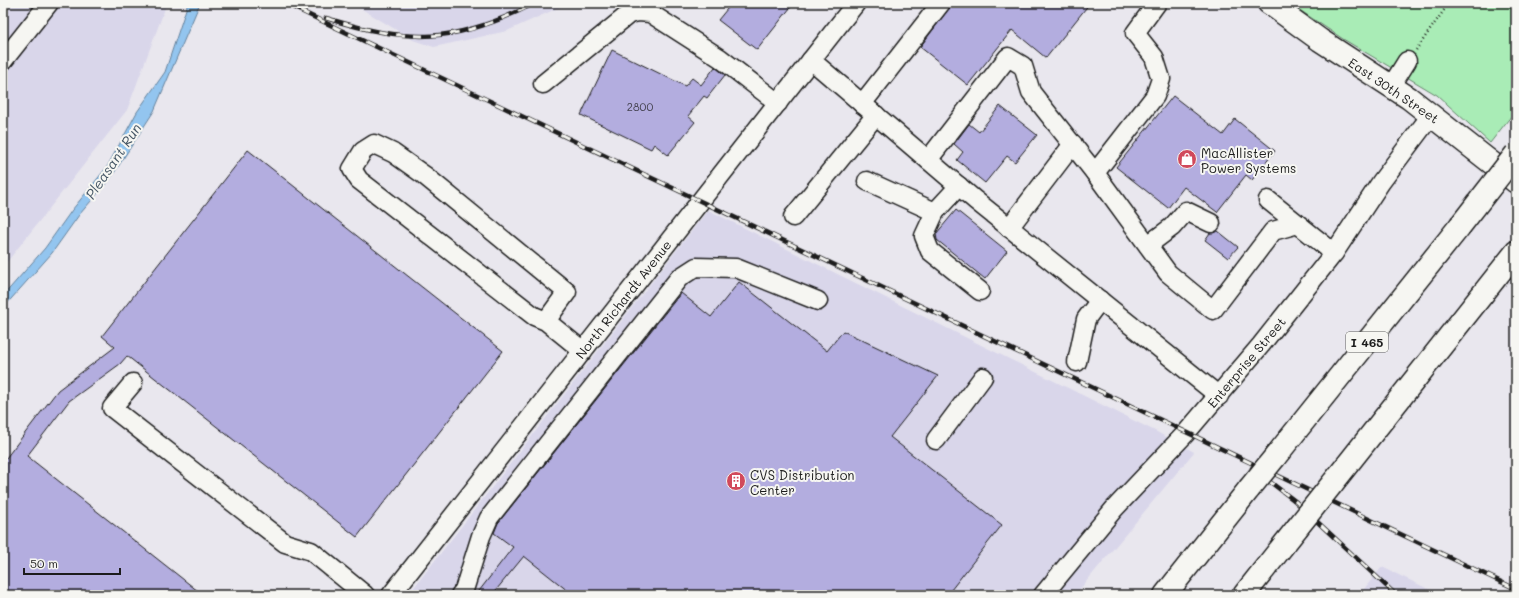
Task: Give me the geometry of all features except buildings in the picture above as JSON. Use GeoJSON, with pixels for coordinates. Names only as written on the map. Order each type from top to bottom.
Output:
{"type":"FeatureCollection","features":[{"type":"Feature","properties":{"kind":"main road","name":"East 30th Street"},"geometry":{"type":"LineString","coordinates":[[1269,3],[1320,40],[1392,85],[1432,114],[1516,182]]}},
{"type":"Feature","properties":{"kind":"main road","name":"I 465"},"geometry":{"type":"LineString","coordinates":[[1165,595],[1516,154]]}},
{"type":"Feature","properties":{"kind":"main road"},"geometry":{"type":"LineString","coordinates":[[1244,595],[1511,258]]}},
{"type":"Feature","properties":{"kind":"street"},"geometry":{"type":"LineString","coordinates":[[3,60],[49,3]]}},
{"type":"Feature","properties":{"kind":"street","name":"North Richardt Avenue"},"geometry":{"type":"LineString","coordinates":[[391,595],[856,3]]}},
{"type":"Feature","properties":{"kind":"street"},"geometry":{"type":"LineString","coordinates":[[862,104],[941,3]]}},
{"type":"Feature","properties":{"kind":"street"},"geometry":{"type":"LineString","coordinates":[[1095,173],[1155,96],[1161,79],[1154,57],[1135,33],[1157,3]]}},
{"type":"Feature","properties":{"kind":"street"},"geometry":{"type":"LineString","coordinates":[[543,84],[629,14],[638,12],[650,13],[720,58],[778,103]]}},
{"type":"Feature","properties":{"kind":"street"},"geometry":{"type":"LineString","coordinates":[[928,160],[1008,57],[1023,66],[1031,92],[1095,173],[1168,273],[1212,310],[1273,231],[1298,224]]}},
{"type":"Feature","properties":{"kind":"street"},"geometry":{"type":"LineString","coordinates":[[811,60],[1009,228],[1219,396]]}},
{"type":"Feature","properties":{"kind":"street"},"geometry":{"type":"LineString","coordinates":[[1392,85],[1407,61]]}},
{"type":"Feature","properties":{"kind":"street","name":"Enterprise Street"},"geometry":{"type":"LineString","coordinates":[[1043,595],[1114,509],[1219,396],[1334,253],[1381,182],[1432,114]]}},
{"type":"Feature","properties":{"kind":"street"},"geometry":{"type":"LineString","coordinates":[[793,217],[876,115]]}},
{"type":"Feature","properties":{"kind":"street"},"geometry":{"type":"LineString","coordinates":[[546,321],[567,292],[424,175],[393,153],[374,144],[363,151],[352,169],[359,180],[534,316],[546,321],[583,351]]}},
{"type":"Feature","properties":{"kind":"street"},"geometry":{"type":"LineString","coordinates":[[1009,228],[1073,144]]}},
{"type":"Feature","properties":{"kind":"street"},"geometry":{"type":"LineString","coordinates":[[867,181],[935,212]]}},
{"type":"Feature","properties":{"kind":"street"},"geometry":{"type":"LineString","coordinates":[[959,186],[935,212],[924,236],[930,251],[980,291]]}},
{"type":"Feature","properties":{"kind":"street"},"geometry":{"type":"LineString","coordinates":[[1268,200],[1334,253]]}},
{"type":"Feature","properties":{"kind":"street"},"geometry":{"type":"LineString","coordinates":[[1148,245],[1172,227],[1186,211],[1211,222]]}},
{"type":"Feature","properties":{"kind":"street"},"geometry":{"type":"LineString","coordinates":[[460,595],[464,590],[481,536],[489,518],[679,278],[696,267],[736,268],[818,301]]}},
{"type":"Feature","properties":{"kind":"street"},"geometry":{"type":"LineString","coordinates":[[1077,362],[1086,319],[1100,300]]}},
{"type":"Feature","properties":{"kind":"street"},"geometry":{"type":"LineString","coordinates":[[936,440],[983,377]]}},
{"type":"Feature","properties":{"kind":"street"},"geometry":{"type":"LineString","coordinates":[[133,383],[112,408],[285,543],[311,552],[365,595]]}},
{"type":"Feature","properties":{"kind":"path"},"geometry":{"type":"LineString","coordinates":[[1407,61],[1450,3]]}},
{"type":"Feature","properties":{"kind":"shaded area"},"geometry":{"type":"Polygon","coordinates":[[[3,3],[167,3],[127,110],[3,267],[3,3]]]}},
{"type":"Feature","properties":{"kind":"shaded area"},"geometry":{"type":"Polygon","coordinates":[[[352,3],[569,3],[507,31],[434,47],[413,40],[352,3]]]}},
{"type":"Feature","properties":{"kind":"shaded area"},"geometry":{"type":"Polygon","coordinates":[[[708,210],[1155,431],[1194,452],[1075,595],[408,595],[708,210]]]}},
{"type":"Feature","properties":{"kind":"shaded area"},"geometry":{"type":"Polygon","coordinates":[[[1382,567],[1441,595],[1359,595],[1382,567]]]}},
{"type":"Feature","properties":{"kind":"green space"},"geometry":{"type":"Polygon","coordinates":[[[1289,3],[1516,3],[1516,110],[1490,143],[1437,95],[1343,39],[1289,3]]]}},
{"type":"Feature","properties":{"kind":"water","name":"Pleasant Run"},"geometry":{"type":"Polygon","coordinates":[[[188,3],[200,3],[154,111],[110,179],[79,215],[52,253],[3,308],[3,296],[45,248],[72,210],[107,167],[137,112],[165,72],[188,3]]]}},
{"type":"Feature","properties":{"kind":"railway"},"geometry":{"type":"LineString","coordinates":[[284,3],[1516,589]]}},
{"type":"Feature","properties":{"kind":"railway"},"geometry":{"type":"LineString","coordinates":[[326,18],[356,27],[383,32],[432,36],[456,33],[481,26],[535,3]]}},
{"type":"Feature","properties":{"kind":"railway"},"geometry":{"type":"LineString","coordinates":[[1252,468],[1295,501],[1396,595]]}},
{"type":"Feature","properties":{"kind":"place","name":"MacAllister Power Systems"},"geometry":{"type":"Point","coordinates":[1187,159]}},
{"type":"Feature","properties":{"kind":"place","name":"CVS Distribution Center"},"geometry":{"type":"Point","coordinates":[736,481]}}]}
